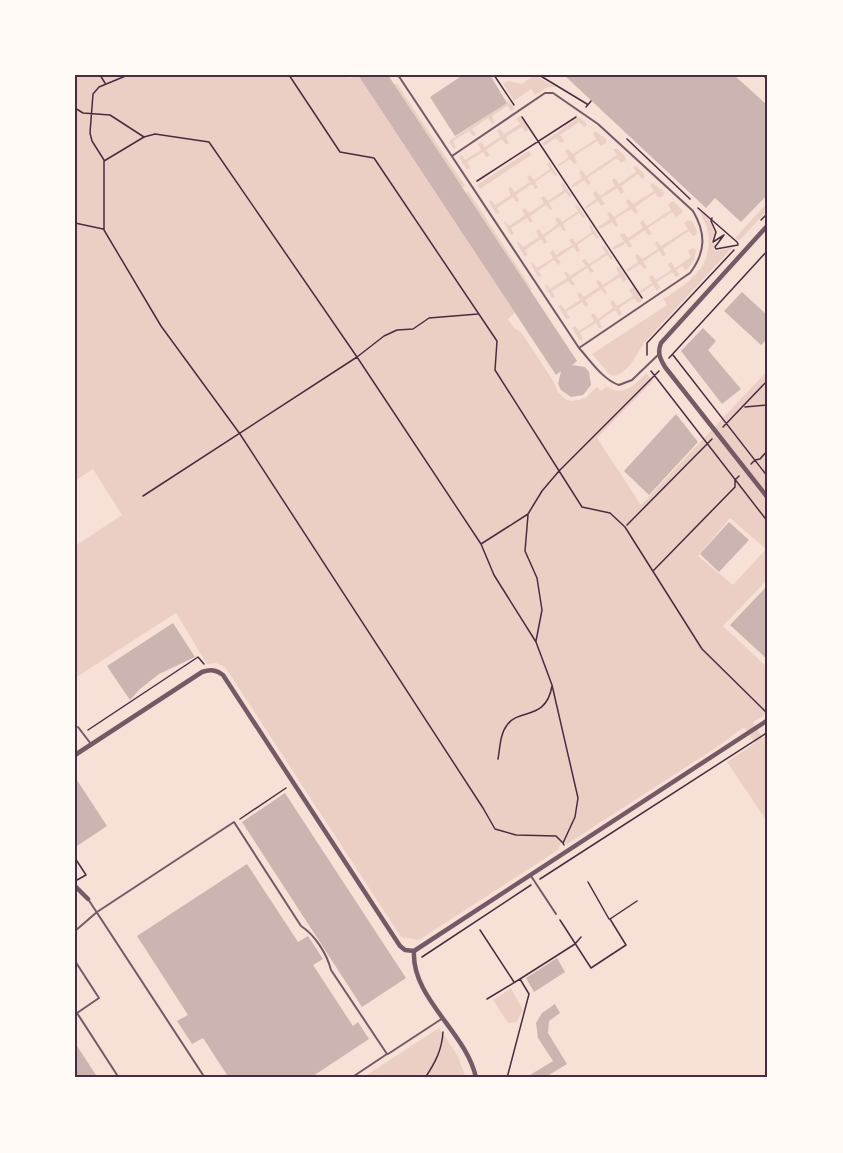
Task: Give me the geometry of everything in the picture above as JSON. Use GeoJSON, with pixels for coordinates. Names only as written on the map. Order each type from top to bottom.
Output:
{"type":"FeatureCollection","features":[{"type":"Feature","properties":{"kind":"street"},"geometry":{"type":"LineString","coordinates":[[768,225],[661,343],[659,354],[665,367],[768,498]]}},
{"type":"Feature","properties":{"kind":"street"},"geometry":{"type":"LineString","coordinates":[[75,755],[209,670],[217,671],[223,675],[400,946],[405,950],[414,951],[768,720]]}},
{"type":"Feature","properties":{"kind":"street"},"geometry":{"type":"LineString","coordinates":[[76,888],[88,899]]}},
{"type":"Feature","properties":{"kind":"street"},"geometry":{"type":"LineString","coordinates":[[414,951],[414,963],[419,981],[473,1066],[476,1078]]}},
{"type":"Feature","properties":{"kind":"lane"},"geometry":{"type":"LineString","coordinates":[[398,75],[579,348],[594,365],[614,384],[619,385],[632,380],[659,354]]}},
{"type":"Feature","properties":{"kind":"lane"},"geometry":{"type":"LineString","coordinates":[[452,156],[549,92],[598,124],[693,211],[701,224],[702,250],[695,267],[679,282],[579,348]]}},
{"type":"Feature","properties":{"kind":"lane"},"geometry":{"type":"LineString","coordinates":[[78,727],[91,744]]}},
{"type":"Feature","properties":{"kind":"lane"},"geometry":{"type":"LineString","coordinates":[[75,931],[97,912],[234,822],[301,926],[308,930],[328,961],[331,970],[387,1054]]}},
{"type":"Feature","properties":{"kind":"lane"},"geometry":{"type":"LineString","coordinates":[[531,876],[556,914]]}},
{"type":"Feature","properties":{"kind":"lane"},"geometry":{"type":"LineString","coordinates":[[88,899],[205,1078]]}},
{"type":"Feature","properties":{"kind":"lane"},"geometry":{"type":"LineString","coordinates":[[75,961],[99,998],[77,1013],[119,1078]]}},
{"type":"Feature","properties":{"kind":"lane"},"geometry":{"type":"LineString","coordinates":[[351,1078],[443,1018]]}},
{"type":"Feature","properties":{"kind":"path"},"geometry":{"type":"LineString","coordinates":[[100,75],[106,84]]}},
{"type":"Feature","properties":{"kind":"path"},"geometry":{"type":"LineString","coordinates":[[128,75],[99,87],[93,94],[90,133],[104,161],[104,230],[161,326],[240,434],[483,808],[495,830],[516,835],[556,836],[568,851]]}},
{"type":"Feature","properties":{"kind":"path"},"geometry":{"type":"LineString","coordinates":[[289,75],[340,152],[374,158],[497,341],[495,370],[582,507],[610,513],[625,527],[702,650],[768,715]]}},
{"type":"Feature","properties":{"kind":"path"},"geometry":{"type":"LineString","coordinates":[[494,75],[646,304]]}},
{"type":"Feature","properties":{"kind":"path"},"geometry":{"type":"LineString","coordinates":[[539,75],[588,105]]}},
{"type":"Feature","properties":{"kind":"path"},"geometry":{"type":"LineString","coordinates":[[763,75],[768,80]]}},
{"type":"Feature","properties":{"kind":"path"},"geometry":{"type":"LineString","coordinates":[[471,185],[582,112],[591,101]]}},
{"type":"Feature","properties":{"kind":"path"},"geometry":{"type":"LineString","coordinates":[[75,108],[83,113],[110,115],[144,137]]}},
{"type":"Feature","properties":{"kind":"path"},"geometry":{"type":"LineString","coordinates":[[104,161],[144,137],[155,134],[209,142],[357,357],[481,544],[494,575],[536,642],[552,686],[578,798],[575,818],[563,843]]}},
{"type":"Feature","properties":{"kind":"path"},"geometry":{"type":"LineString","coordinates":[[627,139],[692,200]]}},
{"type":"Feature","properties":{"kind":"path"},"geometry":{"type":"LineString","coordinates":[[693,211],[700,208],[737,242]]}},
{"type":"Feature","properties":{"kind":"path"},"geometry":{"type":"LineString","coordinates":[[712,218],[716,232],[713,242],[724,234],[715,247],[716,249],[738,245]]}},
{"type":"Feature","properties":{"kind":"path"},"geometry":{"type":"LineString","coordinates":[[75,223],[104,230]]}},
{"type":"Feature","properties":{"kind":"path"},"geometry":{"type":"LineString","coordinates":[[768,250],[673,354],[768,477]]}},
{"type":"Feature","properties":{"kind":"path"},"geometry":{"type":"LineString","coordinates":[[765,254],[768,257]]}},
{"type":"Feature","properties":{"kind":"path"},"geometry":{"type":"LineString","coordinates":[[142,496],[357,357],[384,336],[397,330],[413,329],[429,318],[479,314]]}},
{"type":"Feature","properties":{"kind":"path"},"geometry":{"type":"LineString","coordinates":[[481,544],[528,514],[542,491],[559,471],[655,376],[768,522]]}},
{"type":"Feature","properties":{"kind":"path"},"geometry":{"type":"LineString","coordinates":[[625,527],[768,380]]}},
{"type":"Feature","properties":{"kind":"path"},"geometry":{"type":"LineString","coordinates":[[743,407],[768,405]]}},
{"type":"Feature","properties":{"kind":"path"},"geometry":{"type":"LineString","coordinates":[[653,571],[735,486],[735,480],[768,450]]}},
{"type":"Feature","properties":{"kind":"path"},"geometry":{"type":"LineString","coordinates":[[528,514],[525,551],[537,578],[542,610],[536,642]]}},
{"type":"Feature","properties":{"kind":"path"},"geometry":{"type":"LineString","coordinates":[[83,734],[198,657],[209,670]]}},
{"type":"Feature","properties":{"kind":"path"},"geometry":{"type":"LineString","coordinates":[[498,759],[503,733],[508,723],[536,711],[550,699],[552,686]]}},
{"type":"Feature","properties":{"kind":"path"},"geometry":{"type":"LineString","coordinates":[[414,963],[768,732]]}},
{"type":"Feature","properties":{"kind":"path"},"geometry":{"type":"LineString","coordinates":[[234,822],[293,784]]}},
{"type":"Feature","properties":{"kind":"path"},"geometry":{"type":"LineString","coordinates":[[75,858],[86,874],[75,881]]}},
{"type":"Feature","properties":{"kind":"path"},"geometry":{"type":"LineString","coordinates":[[556,914],[591,968],[626,945],[588,882]]}},
{"type":"Feature","properties":{"kind":"path"},"geometry":{"type":"LineString","coordinates":[[610,919],[637,901]]}},
{"type":"Feature","properties":{"kind":"path"},"geometry":{"type":"LineString","coordinates":[[480,930],[514,983]]}},
{"type":"Feature","properties":{"kind":"path"},"geometry":{"type":"LineString","coordinates":[[487,999],[575,944],[581,937]]}},
{"type":"Feature","properties":{"kind":"path"},"geometry":{"type":"LineString","coordinates":[[507,1078],[529,994],[520,979]]}},
{"type":"Feature","properties":{"kind":"path"},"geometry":{"type":"LineString","coordinates":[[426,1078],[442,1045],[443,1018]]}},
{"type":"Feature","properties":{"kind":"shaded area"},"geometry":{"type":"Polygon","coordinates":[[[75,75],[346,75],[349,78],[358,75],[515,313],[508,319],[514,328],[521,332],[558,392],[570,401],[579,400],[585,398],[597,387],[601,391],[606,387],[602,382],[620,391],[631,387],[646,373],[653,381],[597,438],[641,505],[768,370],[768,579],[723,626],[768,668],[768,713],[753,722],[763,738],[768,735],[768,823],[727,762],[755,743],[744,727],[567,844],[561,843],[558,850],[419,940],[401,937],[225,667],[216,663],[207,664],[176,613],[75,678],[75,546],[122,515],[93,469],[75,481],[75,75]],[[730,518],[698,556],[733,585],[766,549],[730,518]]]}},
{"type":"Feature","properties":{"kind":"shaded area"},"geometry":{"type":"Polygon","coordinates":[[[534,75],[556,87],[548,87],[535,95],[531,89],[514,101],[503,84],[508,81],[522,84],[534,75]]]}},
{"type":"Feature","properties":{"kind":"shaded area"},"geometry":{"type":"Polygon","coordinates":[[[394,84],[397,84],[465,186],[462,188],[394,84]]]}},
{"type":"Feature","properties":{"kind":"shaded area"},"geometry":{"type":"Polygon","coordinates":[[[509,101],[515,109],[511,111],[507,106],[492,116],[495,122],[492,124],[488,118],[472,129],[476,135],[473,136],[469,131],[453,141],[456,147],[454,149],[449,141],[509,101]]]}},
{"type":"Feature","properties":{"kind":"shaded area"},"geometry":{"type":"Polygon","coordinates":[[[520,116],[529,130],[525,132],[522,127],[506,137],[509,143],[506,145],[502,139],[486,150],[490,155],[486,157],[483,152],[467,162],[470,168],[467,170],[459,157],[462,155],[465,160],[481,150],[478,144],[481,142],[485,147],[500,137],[497,131],[500,129],[504,134],[520,124],[516,119],[520,116]]]}},
{"type":"Feature","properties":{"kind":"shaded area"},"geometry":{"type":"Polygon","coordinates":[[[579,117],[586,123],[586,126],[584,127],[579,122],[560,135],[564,141],[560,143],[556,138],[544,146],[542,143],[579,117]]]}},
{"type":"Feature","properties":{"kind":"shaded area"},"geometry":{"type":"Polygon","coordinates":[[[595,131],[606,139],[606,143],[601,146],[597,141],[574,156],[577,162],[574,164],[570,159],[558,167],[557,165],[569,157],[565,151],[568,149],[573,154],[596,139],[593,133],[595,131]]]}},
{"type":"Feature","properties":{"kind":"shaded area"},"geometry":{"type":"Polygon","coordinates":[[[613,149],[617,149],[626,160],[621,163],[617,158],[587,178],[591,183],[588,185],[584,180],[572,188],[571,186],[582,178],[579,172],[582,170],[586,176],[617,155],[613,149]]]}},
{"type":"Feature","properties":{"kind":"shaded area"},"geometry":{"type":"Polygon","coordinates":[[[529,151],[531,155],[480,189],[477,185],[529,151]]]}},
{"type":"Feature","properties":{"kind":"shaded area"},"geometry":{"type":"Polygon","coordinates":[[[549,162],[557,175],[555,176],[551,171],[535,182],[538,188],[535,189],[532,184],[516,195],[519,200],[516,202],[513,197],[497,208],[500,213],[496,214],[489,201],[491,200],[495,205],[511,195],[508,189],[511,187],[515,192],[530,182],[527,177],[530,175],[534,180],[550,169],[547,164],[549,162]]]}},
{"type":"Feature","properties":{"kind":"shaded area"},"geometry":{"type":"Polygon","coordinates":[[[636,166],[644,174],[644,178],[642,179],[638,174],[621,186],[624,192],[621,194],[617,188],[601,198],[605,204],[601,206],[598,201],[586,209],[585,207],[596,199],[593,193],[596,191],[600,196],[615,186],[612,180],[615,178],[619,184],[636,172],[633,167],[636,166]]]}},
{"type":"Feature","properties":{"kind":"shaded area"},"geometry":{"type":"Polygon","coordinates":[[[563,183],[572,196],[569,197],[566,192],[549,203],[552,209],[550,210],[546,205],[530,216],[533,221],[530,223],[527,218],[511,228],[514,234],[511,235],[505,221],[509,226],[525,215],[522,210],[525,208],[529,213],[544,203],[541,198],[544,196],[548,201],[564,190],[561,184],[563,183]]]}},
{"type":"Feature","properties":{"kind":"shaded area"},"geometry":{"type":"Polygon","coordinates":[[[653,183],[664,192],[663,196],[659,198],[655,193],[635,207],[638,212],[635,214],[631,209],[615,219],[618,225],[616,227],[612,222],[600,229],[598,227],[610,219],[607,214],[610,212],[614,217],[629,207],[626,201],[629,199],[633,204],[654,191],[650,185],[653,183]]]}},
{"type":"Feature","properties":{"kind":"shaded area"},"geometry":{"type":"Polygon","coordinates":[[[468,191],[532,289],[530,290],[466,193],[468,191]]]}},
{"type":"Feature","properties":{"kind":"shaded area"},"geometry":{"type":"Polygon","coordinates":[[[673,201],[683,211],[681,214],[676,217],[672,212],[648,228],[652,234],[648,235],[645,230],[629,241],[632,246],[629,248],[626,243],[614,250],[612,248],[624,241],[620,235],[624,233],[628,238],[643,228],[640,223],[643,220],[647,226],[671,210],[668,204],[673,201]]]}},
{"type":"Feature","properties":{"kind":"shaded area"},"geometry":{"type":"Polygon","coordinates":[[[768,202],[768,210],[739,241],[735,238],[768,202]]]}},
{"type":"Feature","properties":{"kind":"shaded area"},"geometry":{"type":"Polygon","coordinates":[[[577,204],[585,217],[583,218],[579,213],[563,224],[566,230],[563,231],[560,226],[544,237],[547,242],[544,244],[541,239],[525,250],[528,255],[524,256],[517,243],[519,242],[523,247],[539,237],[536,231],[539,229],[543,235],[558,224],[555,219],[558,217],[562,222],[578,211],[575,206],[577,204]]]}},
{"type":"Feature","properties":{"kind":"shaded area"},"geometry":{"type":"Polygon","coordinates":[[[700,211],[709,219],[715,232],[711,241],[716,244],[713,248],[715,251],[733,247],[644,343],[628,367],[620,374],[614,376],[609,374],[592,354],[667,305],[663,299],[682,287],[703,265],[709,245],[706,224],[700,211]]]}},
{"type":"Feature","properties":{"kind":"shaded area"},"geometry":{"type":"Polygon","coordinates":[[[688,220],[692,221],[697,231],[696,235],[693,236],[689,231],[663,249],[666,255],[663,256],[659,251],[643,262],[647,267],[644,269],[640,264],[628,272],[626,270],[638,262],[635,256],[638,254],[642,259],[658,249],[655,243],[657,241],[661,246],[688,229],[684,223],[688,220]]]}},
{"type":"Feature","properties":{"kind":"shaded area"},"geometry":{"type":"Polygon","coordinates":[[[591,225],[599,238],[597,239],[593,234],[577,245],[580,251],[577,252],[573,247],[557,258],[561,263],[558,265],[554,260],[538,271],[542,276],[538,277],[531,264],[533,263],[537,268],[553,258],[550,252],[553,250],[556,255],[572,245],[569,240],[572,238],[576,243],[592,232],[589,226],[591,225]]]}},
{"type":"Feature","properties":{"kind":"shaded area"},"geometry":{"type":"Polygon","coordinates":[[[605,246],[613,259],[611,260],[607,255],[590,266],[594,271],[591,273],[587,268],[571,279],[575,284],[572,286],[568,281],[552,291],[555,297],[552,298],[546,284],[550,289],[567,278],[564,273],[566,271],[570,276],[586,266],[582,261],[585,259],[589,264],[606,253],[602,247],[605,246]]]}},
{"type":"Feature","properties":{"kind":"shaded area"},"geometry":{"type":"Polygon","coordinates":[[[693,248],[696,250],[694,260],[686,271],[682,266],[676,270],[680,275],[676,277],[672,272],[657,282],[660,288],[657,290],[653,285],[641,293],[640,291],[652,283],[649,277],[652,275],[656,280],[671,270],[668,264],[671,262],[675,268],[691,257],[688,251],[693,248]]]}},
{"type":"Feature","properties":{"kind":"shaded area"},"geometry":{"type":"Polygon","coordinates":[[[619,266],[627,279],[624,282],[620,277],[604,287],[607,293],[605,294],[601,289],[585,300],[589,305],[585,307],[582,302],[566,312],[570,318],[566,319],[558,306],[561,305],[565,310],[580,300],[577,294],[580,292],[584,297],[599,287],[596,281],[599,280],[603,285],[619,274],[616,268],[619,266]]]}},
{"type":"Feature","properties":{"kind":"shaded area"},"geometry":{"type":"Polygon","coordinates":[[[633,287],[642,301],[638,303],[634,298],[619,308],[622,314],[619,316],[615,310],[599,321],[602,327],[599,328],[596,323],[580,333],[583,339],[580,341],[572,328],[575,326],[579,331],[594,321],[591,315],[594,313],[598,319],[613,308],[610,302],[613,300],[617,306],[633,296],[629,290],[633,287]]]}},
{"type":"Feature","properties":{"kind":"shaded area"},"geometry":{"type":"Polygon","coordinates":[[[511,988],[523,1010],[517,1022],[508,1023],[493,1000],[511,988]]]}},
{"type":"Feature","properties":{"kind":"shaded area"},"geometry":{"type":"Polygon","coordinates":[[[439,1028],[458,1056],[466,1078],[362,1078],[439,1028]]]}},
{"type":"Feature","properties":{"kind":"building"},"geometry":{"type":"Polygon","coordinates":[[[358,75],[388,75],[577,361],[572,365],[585,367],[589,372],[591,385],[583,395],[571,397],[561,390],[558,384],[561,371],[556,375],[358,75]]]}},
{"type":"Feature","properties":{"kind":"building"},"geometry":{"type":"Polygon","coordinates":[[[463,75],[490,75],[507,103],[455,136],[430,97],[463,75]]]}},
{"type":"Feature","properties":{"kind":"building"},"geometry":{"type":"Polygon","coordinates":[[[564,75],[734,75],[768,106],[768,194],[741,222],[715,198],[706,208],[564,75]]]}},
{"type":"Feature","properties":{"kind":"building"},"geometry":{"type":"Polygon","coordinates":[[[742,292],[768,316],[768,338],[761,345],[724,311],[742,292]]]}},
{"type":"Feature","properties":{"kind":"building"},"geometry":{"type":"Polygon","coordinates":[[[703,328],[716,341],[708,350],[741,389],[722,404],[681,351],[703,328]]]}},
{"type":"Feature","properties":{"kind":"building"},"geometry":{"type":"Polygon","coordinates":[[[676,414],[698,442],[649,495],[624,471],[676,414]]]}},
{"type":"Feature","properties":{"kind":"building"},"geometry":{"type":"Polygon","coordinates":[[[729,522],[749,540],[719,572],[700,554],[729,522]]]}},
{"type":"Feature","properties":{"kind":"building"},"geometry":{"type":"Polygon","coordinates":[[[768,585],[768,623],[765,626],[768,628],[768,660],[730,625],[768,585]]]}},
{"type":"Feature","properties":{"kind":"building"},"geometry":{"type":"Polygon","coordinates":[[[173,623],[195,657],[159,674],[130,700],[107,666],[173,623]]]}},
{"type":"Feature","properties":{"kind":"building"},"geometry":{"type":"Polygon","coordinates":[[[75,777],[107,826],[77,846],[75,842],[75,777]]]}},
{"type":"Feature","properties":{"kind":"building"},"geometry":{"type":"Polygon","coordinates":[[[285,793],[406,978],[362,1007],[242,822],[285,793]]]}},
{"type":"Feature","properties":{"kind":"building"},"geometry":{"type":"Polygon","coordinates":[[[247,864],[298,942],[308,936],[323,959],[313,965],[353,1026],[358,1022],[369,1039],[310,1078],[229,1078],[203,1038],[192,1044],[177,1021],[188,1015],[137,936],[247,864]]]}},
{"type":"Feature","properties":{"kind":"building"},"geometry":{"type":"Polygon","coordinates":[[[557,958],[565,972],[534,992],[526,978],[557,958]]]}},
{"type":"Feature","properties":{"kind":"building"},"geometry":{"type":"Polygon","coordinates":[[[555,1004],[560,1013],[549,1021],[548,1033],[567,1064],[544,1078],[531,1078],[530,1075],[553,1061],[538,1038],[536,1023],[542,1013],[555,1004]]]}},
{"type":"Feature","properties":{"kind":"building"},"geometry":{"type":"Polygon","coordinates":[[[75,1043],[98,1078],[75,1078],[75,1043]]]}}]}
